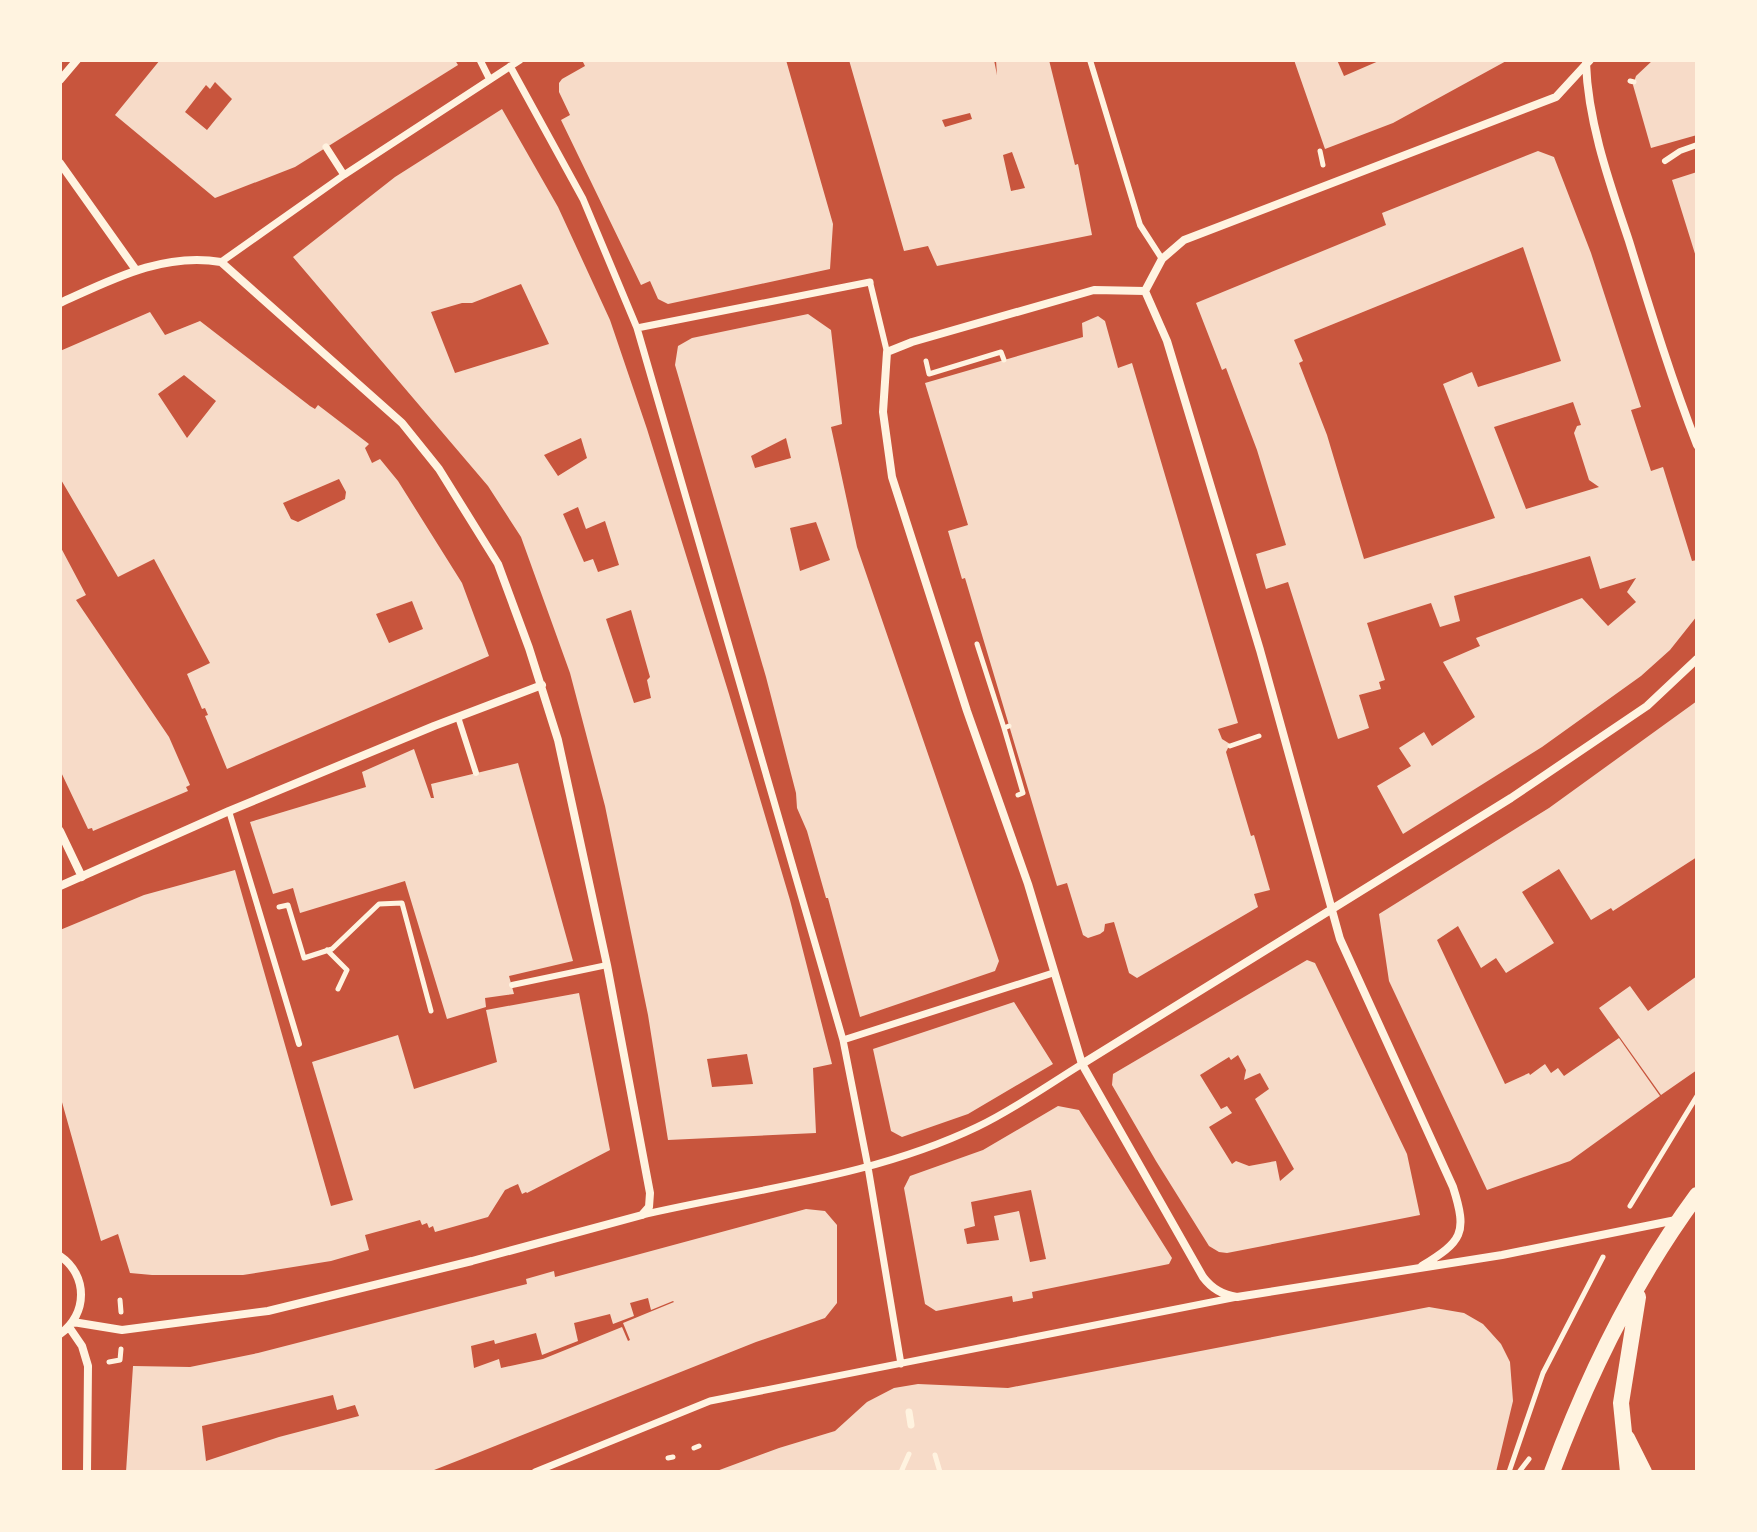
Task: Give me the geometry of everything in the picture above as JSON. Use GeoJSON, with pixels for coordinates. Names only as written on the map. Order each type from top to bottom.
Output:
{"type":"FeatureCollection","features":[{"type":"Feature","properties":{"kind":"main road"},"geometry":{"type":"LineString","coordinates":[[1552,1472],[1579,1401],[1641,1280],[1697,1195]]}},
{"type":"Feature","properties":{"kind":"main road"},"geometry":{"type":"LineString","coordinates":[[1628,1472],[1621,1403],[1641,1280]]}},
{"type":"Feature","properties":{"kind":"main road"},"geometry":{"type":"LineString","coordinates":[[1623,1430],[1644,1472]]}},
{"type":"Feature","properties":{"kind":"street"},"geometry":{"type":"LineString","coordinates":[[60,80],[77,60]]}},
{"type":"Feature","properties":{"kind":"street"},"geometry":{"type":"LineString","coordinates":[[480,60],[489,78]]}},
{"type":"Feature","properties":{"kind":"street"},"geometry":{"type":"LineString","coordinates":[[221,262],[344,175],[520,60]]}},
{"type":"Feature","properties":{"kind":"street"},"geometry":{"type":"LineString","coordinates":[[1145,291],[1162,259],[1184,240],[1556,97],[1588,61]]}},
{"type":"Feature","properties":{"kind":"street"},"geometry":{"type":"LineString","coordinates":[[1588,61],[1588,93],[1610,182],[1697,445]]}},
{"type":"Feature","properties":{"kind":"street"},"geometry":{"type":"LineString","coordinates":[[510,66],[583,199],[637,328],[843,1040],[901,1364]]}},
{"type":"Feature","properties":{"kind":"street"},"geometry":{"type":"LineString","coordinates":[[326,147],[344,175]]}},
{"type":"Feature","properties":{"kind":"street"},"geometry":{"type":"LineString","coordinates":[[60,163],[136,270]]}},
{"type":"Feature","properties":{"kind":"street"},"geometry":{"type":"LineString","coordinates":[[60,303],[136,270],[179,261],[204,259],[221,262],[381,403],[420,444],[461,500],[498,564],[512,597],[558,740],[607,965],[650,1193],[649,1207],[642,1215]]}},
{"type":"Feature","properties":{"kind":"street"},"geometry":{"type":"LineString","coordinates":[[637,328],[870,282]]}},
{"type":"Feature","properties":{"kind":"street"},"geometry":{"type":"LineString","coordinates":[[1145,291],[1094,290],[977,322],[887,352],[883,412],[892,477],[967,711],[1028,884],[1082,1064],[1203,1277],[1217,1291],[1237,1297]]}},
{"type":"Feature","properties":{"kind":"street"},"geometry":{"type":"LineString","coordinates":[[1145,291],[1167,341],[1260,650],[1340,939],[1453,1187],[1461,1212],[1457,1239],[1450,1248],[1418,1269]]}},
{"type":"Feature","properties":{"kind":"street"},"geometry":{"type":"LineString","coordinates":[[71,1324],[122,1330],[268,1311],[642,1215],[868,1167],[978,1127],[1578,754],[1647,706],[1697,659]]}},
{"type":"Feature","properties":{"kind":"street"},"geometry":{"type":"LineString","coordinates":[[60,886],[229,811],[542,685]]}},
{"type":"Feature","properties":{"kind":"street"},"geometry":{"type":"LineString","coordinates":[[60,831],[82,877]]}},
{"type":"Feature","properties":{"kind":"street"},"geometry":{"type":"LineString","coordinates":[[843,1040],[1053,973]]}},
{"type":"Feature","properties":{"kind":"street"},"geometry":{"type":"LineString","coordinates":[[535,1472],[710,1401],[1237,1297],[1418,1269],[1679,1220]]}},
{"type":"Feature","properties":{"kind":"street"},"geometry":{"type":"LineString","coordinates":[[60,1256],[72,1266],[81,1284],[81,1304],[71,1324],[60,1334]]}},
{"type":"Feature","properties":{"kind":"street"},"geometry":{"type":"LineString","coordinates":[[71,1324],[88,1366],[87,1472]]}},
{"type":"Feature","properties":{"kind":"street"},"geometry":{"type":"LineString","coordinates":[[909,1412],[911,1425]]}},
{"type":"Feature","properties":{"kind":"lane"},"geometry":{"type":"LineString","coordinates":[[1090,60],[1140,225],[1162,259]]}},
{"type":"Feature","properties":{"kind":"lane"},"geometry":{"type":"LineString","coordinates":[[1665,161],[1697,145]]}},
{"type":"Feature","properties":{"kind":"lane"},"geometry":{"type":"LineString","coordinates":[[870,282],[887,352]]}},
{"type":"Feature","properties":{"kind":"lane"},"geometry":{"type":"LineString","coordinates":[[458,717],[476,773]]}},
{"type":"Feature","properties":{"kind":"lane"},"geometry":{"type":"LineString","coordinates":[[229,811],[299,1044]]}},
{"type":"Feature","properties":{"kind":"lane"},"geometry":{"type":"LineString","coordinates":[[512,985],[607,965]]}},
{"type":"Feature","properties":{"kind":"lane"},"geometry":{"type":"LineString","coordinates":[[525,972],[526,982]]}},
{"type":"Feature","properties":{"kind":"path"},"geometry":{"type":"LineString","coordinates":[[997,339],[1004,360]]}},
{"type":"Feature","properties":{"kind":"path"},"geometry":{"type":"LineString","coordinates":[[936,358],[925,361],[929,374],[1001,352]]}},
{"type":"Feature","properties":{"kind":"path"},"geometry":{"type":"LineString","coordinates":[[977,644],[1006,727],[1023,793]]}},
{"type":"Feature","properties":{"kind":"path"},"geometry":{"type":"LineString","coordinates":[[1230,746],[1259,736]]}},
{"type":"Feature","properties":{"kind":"path"},"geometry":{"type":"LineString","coordinates":[[281,906],[288,905],[304,958],[327,950],[379,904],[402,903],[431,1011]]}},
{"type":"Feature","properties":{"kind":"path"},"geometry":{"type":"LineString","coordinates":[[327,950],[347,970],[338,989]]}},
{"type":"Feature","properties":{"kind":"path"},"geometry":{"type":"LineString","coordinates":[[1626,1215],[1697,1096]]}},
{"type":"Feature","properties":{"kind":"path"},"geometry":{"type":"LineString","coordinates":[[1509,1472],[1543,1373],[1606,1251]]}},
{"type":"Feature","properties":{"kind":"path"},"geometry":{"type":"LineString","coordinates":[[901,1472],[909,1454]]}},
{"type":"Feature","properties":{"kind":"path"},"geometry":{"type":"LineString","coordinates":[[935,1455],[940,1472]]}},
{"type":"Feature","properties":{"kind":"building"},"geometry":{"type":"Polygon","coordinates":[[[160,60],[455,60],[458,65],[295,167],[215,198],[115,115],[160,60]],[[215,82],[210,89],[206,85],[185,112],[207,130],[232,99],[215,82]]]}},
{"type":"Feature","properties":{"kind":"building"},"geometry":{"type":"Polygon","coordinates":[[[582,60],[786,60],[833,224],[830,269],[668,304],[658,299],[650,281],[641,285],[561,120],[570,115],[559,92],[559,83],[585,66],[582,60]]]}},
{"type":"Feature","properties":{"kind":"building"},"geometry":{"type":"Polygon","coordinates":[[[849,60],[994,60],[997,75],[996,60],[1049,60],[1075,165],[1078,164],[1092,235],[937,266],[928,246],[904,251],[849,60]],[[970,113],[942,120],[945,127],[972,119],[970,113]],[[1012,152],[1003,155],[1011,191],[1025,188],[1012,152]]]}},
{"type":"Feature","properties":{"kind":"building"},"geometry":{"type":"Polygon","coordinates":[[[1294,60],[1337,60],[1344,76],[1381,60],[1508,60],[1393,123],[1325,149],[1294,60]]]}},
{"type":"Feature","properties":{"kind":"building"},"geometry":{"type":"Polygon","coordinates":[[[1653,60],[1697,60],[1697,135],[1651,148],[1633,85],[1636,76],[1653,60]]]}},
{"type":"Feature","properties":{"kind":"building"},"geometry":{"type":"Polygon","coordinates":[[[502,109],[558,207],[610,320],[729,694],[790,900],[832,1064],[813,1068],[816,1133],[668,1140],[648,1015],[605,806],[570,673],[521,537],[488,486],[293,257],[395,177],[502,109]],[[521,284],[472,303],[431,312],[455,373],[549,344],[521,284]],[[581,438],[544,455],[558,476],[587,458],[581,438]],[[578,507],[563,514],[584,562],[593,559],[598,572],[619,565],[605,521],[586,529],[578,507]],[[631,610],[606,619],[634,703],[651,698],[647,680],[650,677],[631,610]],[[747,1054],[707,1059],[712,1087],[753,1084],[747,1054]]]}},
{"type":"Feature","properties":{"kind":"building"},"geometry":{"type":"Polygon","coordinates":[[[1538,151],[1554,157],[1591,253],[1641,407],[1631,410],[1651,471],[1663,467],[1692,561],[1697,560],[1697,616],[1670,650],[1641,676],[1542,747],[1403,834],[1377,786],[1411,766],[1399,748],[1424,732],[1432,746],[1475,717],[1443,662],[1480,646],[1476,638],[1582,598],[1608,626],[1636,602],[1627,592],[1636,578],[1600,589],[1590,556],[1454,596],[1460,621],[1440,627],[1431,603],[1367,623],[1385,680],[1379,682],[1381,689],[1359,695],[1369,728],[1338,739],[1288,582],[1266,589],[1256,554],[1286,545],[1257,450],[1226,368],[1222,370],[1196,303],[1386,225],[1382,213],[1538,151]],[[1523,247],[1294,340],[1303,361],[1299,363],[1327,435],[1364,559],[1495,518],[1443,384],[1472,372],[1478,387],[1561,361],[1523,247]],[[1573,402],[1494,427],[1526,509],[1599,487],[1589,480],[1574,433],[1581,425],[1573,402]]]}},
{"type":"Feature","properties":{"kind":"building"},"geometry":{"type":"Polygon","coordinates":[[[1697,172],[1697,257],[1696,257],[1672,180],[1697,172]]]}},
{"type":"Feature","properties":{"kind":"building"},"geometry":{"type":"Polygon","coordinates":[[[150,312],[165,335],[200,321],[310,406],[315,409],[318,405],[369,444],[365,448],[372,463],[380,459],[398,481],[462,583],[489,656],[227,769],[205,716],[208,715],[205,708],[202,709],[187,674],[210,663],[154,559],[118,577],[60,478],[60,351],[150,312]],[[184,375],[158,394],[187,438],[216,401],[184,375]],[[339,479],[283,503],[291,519],[298,522],[345,499],[346,492],[339,479]],[[412,601],[376,614],[389,643],[423,629],[412,601]]]}},
{"type":"Feature","properties":{"kind":"building"},"geometry":{"type":"Polygon","coordinates":[[[808,314],[831,330],[842,424],[831,427],[857,547],[999,961],[995,971],[860,1017],[828,898],[797,808],[796,793],[766,677],[675,365],[678,346],[692,338],[808,314]],[[786,438],[751,456],[755,468],[791,458],[786,438]],[[816,522],[790,528],[800,571],[830,560],[816,522]]]}},
{"type":"Feature","properties":{"kind":"building"},"geometry":{"type":"Polygon","coordinates":[[[1098,316],[1105,321],[1118,368],[1132,363],[1238,723],[1218,729],[1222,739],[1230,744],[1226,752],[1270,890],[1254,894],[1258,907],[1137,978],[1129,973],[1114,922],[1105,924],[1100,934],[1088,938],[1083,935],[1067,883],[1057,886],[965,578],[962,579],[948,531],[968,525],[925,383],[1083,337],[1082,323],[1098,316]]]}},
{"type":"Feature","properties":{"kind":"building"},"geometry":{"type":"Polygon","coordinates":[[[60,546],[86,595],[76,600],[169,737],[190,785],[186,787],[188,791],[93,831],[92,828],[88,829],[60,770],[60,546]]]}},
{"type":"Feature","properties":{"kind":"building"},"geometry":{"type":"Polygon","coordinates":[[[1697,701],[1697,857],[1613,911],[1611,908],[1591,920],[1559,869],[1522,892],[1554,943],[1506,973],[1496,958],[1481,968],[1458,926],[1437,940],[1505,1084],[1530,1075],[1545,1064],[1551,1073],[1558,1068],[1564,1076],[1619,1038],[1660,1096],[1570,1161],[1487,1190],[1389,981],[1379,914],[1549,808],[1697,701]]]}},
{"type":"Feature","properties":{"kind":"building"},"geometry":{"type":"Polygon","coordinates":[[[414,749],[431,798],[434,798],[431,784],[518,763],[573,961],[509,976],[514,994],[485,998],[486,1007],[447,1019],[405,881],[300,913],[293,888],[273,894],[250,822],[366,787],[362,772],[414,749]]]}},
{"type":"Feature","properties":{"kind":"building"},"geometry":{"type":"Polygon","coordinates":[[[235,870],[331,1206],[353,1200],[312,1062],[398,1035],[414,1089],[497,1062],[486,1010],[579,993],[610,1150],[527,1193],[522,1194],[518,1184],[505,1190],[488,1217],[435,1232],[433,1226],[429,1228],[427,1223],[422,1225],[420,1220],[365,1235],[369,1250],[331,1261],[243,1275],[130,1273],[118,1234],[101,1241],[60,1095],[60,930],[144,895],[235,870]]]}},
{"type":"Feature","properties":{"kind":"building"},"geometry":{"type":"Polygon","coordinates":[[[1307,960],[1315,963],[1407,1154],[1420,1215],[1227,1253],[1219,1252],[1209,1246],[1156,1161],[1112,1085],[1113,1074],[1307,960]],[[1238,1055],[1231,1060],[1229,1057],[1200,1075],[1221,1109],[1227,1106],[1232,1113],[1209,1127],[1232,1164],[1236,1161],[1249,1166],[1276,1161],[1280,1181],[1294,1169],[1255,1099],[1269,1089],[1260,1073],[1244,1080],[1246,1070],[1238,1055]]]}},
{"type":"Feature","properties":{"kind":"building"},"geometry":{"type":"Polygon","coordinates":[[[1697,976],[1697,1070],[1661,1095],[1599,1008],[1630,986],[1648,1011],[1697,976]]]}},
{"type":"Feature","properties":{"kind":"building"},"geometry":{"type":"Polygon","coordinates":[[[1014,1002],[1053,1064],[968,1114],[902,1137],[891,1131],[873,1049],[1014,1002]]]}},
{"type":"Feature","properties":{"kind":"building"},"geometry":{"type":"Polygon","coordinates":[[[1058,1106],[1079,1110],[1172,1258],[1169,1264],[1032,1292],[1033,1298],[1013,1302],[1012,1296],[936,1311],[925,1304],[904,1188],[910,1176],[983,1150],[1058,1106]],[[1031,1190],[971,1202],[975,1226],[964,1229],[967,1244],[999,1240],[994,1216],[1019,1211],[1030,1262],[1046,1259],[1031,1190]]]}},
{"type":"Feature","properties":{"kind":"building"},"geometry":{"type":"Polygon","coordinates":[[[806,1209],[825,1211],[837,1225],[837,1303],[825,1318],[756,1342],[429,1472],[126,1472],[133,1366],[190,1367],[258,1353],[527,1284],[526,1279],[554,1271],[555,1277],[806,1209]],[[648,1298],[630,1303],[634,1316],[613,1324],[610,1314],[574,1323],[578,1341],[542,1355],[536,1333],[495,1344],[494,1340],[471,1346],[474,1368],[499,1359],[501,1368],[543,1359],[622,1327],[628,1341],[623,1323],[674,1302],[651,1310],[648,1298]],[[333,1395],[202,1426],[206,1461],[279,1437],[359,1416],[355,1405],[337,1410],[333,1395]]]}},
{"type":"Feature","properties":{"kind":"building"},"geometry":{"type":"Polygon","coordinates":[[[1429,1307],[1464,1313],[1483,1324],[1501,1344],[1510,1362],[1513,1401],[1496,1472],[714,1472],[835,1431],[867,1402],[894,1388],[918,1384],[1008,1388],[1429,1307]]]}}]}
